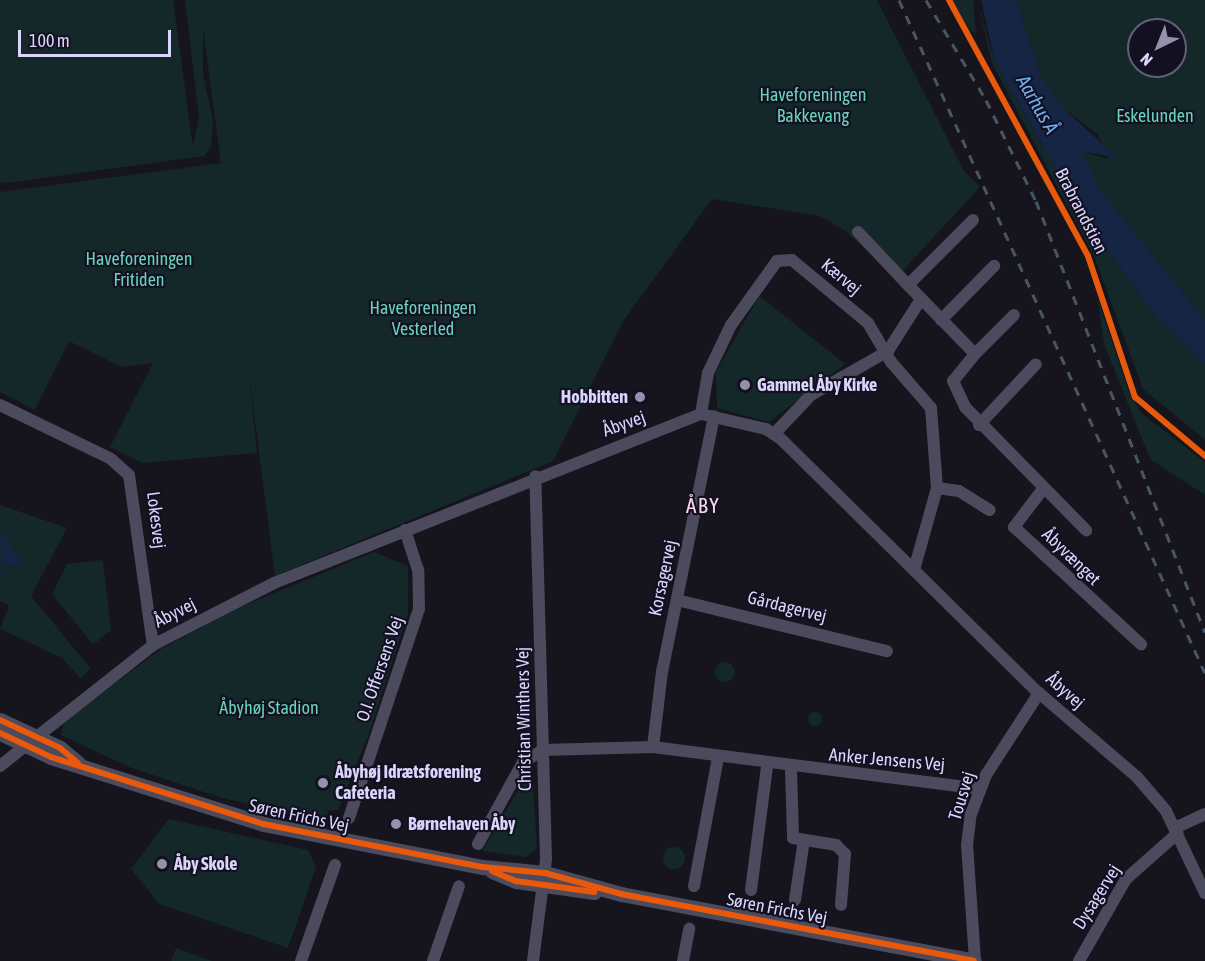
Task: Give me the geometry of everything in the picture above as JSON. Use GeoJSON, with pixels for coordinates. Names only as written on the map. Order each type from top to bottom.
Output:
{"type":"FeatureCollection","features":[{"type":"Feature","properties":{"kind":"street"},"geometry":{"type":"LineString","coordinates":[[908,285],[973,220]]}},
{"type":"Feature","properties":{"kind":"street"},"geometry":{"type":"LineString","coordinates":[[858,231],[975,354]]}},
{"type":"Feature","properties":{"kind":"street","name":"Kærvej"},"geometry":{"type":"LineString","coordinates":[[701,414],[708,373],[731,325],[782,259],[792,260],[868,323],[931,408],[937,488],[914,570]]}},
{"type":"Feature","properties":{"kind":"street"},"geometry":{"type":"LineString","coordinates":[[941,320],[994,266]]}},
{"type":"Feature","properties":{"kind":"street"},"geometry":{"type":"LineString","coordinates":[[774,434],[835,378],[888,351],[921,299]]}},
{"type":"Feature","properties":{"kind":"street","name":"Åbyvænget"},"geometry":{"type":"LineString","coordinates":[[1014,315],[975,354],[953,381],[979,424],[1086,530]]}},
{"type":"Feature","properties":{"kind":"street"},"geometry":{"type":"LineString","coordinates":[[979,424],[1036,364]]}},
{"type":"Feature","properties":{"kind":"street","name":"Lokesvej"},"geometry":{"type":"LineString","coordinates":[[0,405],[111,459],[129,475],[153,645]]}},
{"type":"Feature","properties":{"kind":"street","name":"Åbyvej"},"geometry":{"type":"LineString","coordinates":[[0,766],[153,645],[274,583],[535,476],[701,414],[774,434],[1039,693],[1137,777],[1176,830],[1205,893]]}},
{"type":"Feature","properties":{"kind":"street","name":"Korsagervej"},"geometry":{"type":"LineString","coordinates":[[653,747],[677,600],[714,416]]}},
{"type":"Feature","properties":{"kind":"street","name":"Christian Winthers Vej"},"geometry":{"type":"LineString","coordinates":[[533,961],[545,879],[535,476]]}},
{"type":"Feature","properties":{"kind":"street"},"geometry":{"type":"LineString","coordinates":[[937,488],[959,491],[990,510]]}},
{"type":"Feature","properties":{"kind":"street","name":"Åbyvænget"},"geometry":{"type":"LineString","coordinates":[[1043,489],[1014,527],[1141,644]]}},
{"type":"Feature","properties":{"kind":"street","name":"O.I. Offersens Vej"},"geometry":{"type":"LineString","coordinates":[[349,818],[419,609],[418,570],[405,530]]}},
{"type":"Feature","properties":{"kind":"street","name":"Gårdagervej"},"geometry":{"type":"LineString","coordinates":[[677,600],[887,651]]}},
{"type":"Feature","properties":{"kind":"street","name":"Tousvej"},"geometry":{"type":"LineString","coordinates":[[975,961],[967,845],[979,789],[1039,693]]}},
{"type":"Feature","properties":{"kind":"street","name":"Søren Frichs Vej"},"geometry":{"type":"LineString","coordinates":[[0,720],[30,740],[80,765],[216,813],[621,894],[975,961]]}},
{"type":"Feature","properties":{"kind":"street","name":"Søren Frichs Vej"},"geometry":{"type":"LineString","coordinates":[[0,733],[30,740]]}},
{"type":"Feature","properties":{"kind":"street","name":"Anker Jensens Vej"},"geometry":{"type":"LineString","coordinates":[[543,750],[653,747],[767,766],[979,789]]}},
{"type":"Feature","properties":{"kind":"street"},"geometry":{"type":"LineString","coordinates":[[478,844],[523,762],[543,750]]}},
{"type":"Feature","properties":{"kind":"street"},"geometry":{"type":"LineString","coordinates":[[694,886],[718,758]]}},
{"type":"Feature","properties":{"kind":"street"},"geometry":{"type":"LineString","coordinates":[[751,890],[767,766]]}},
{"type":"Feature","properties":{"kind":"street"},"geometry":{"type":"LineString","coordinates":[[791,769],[793,838],[836,845],[845,854],[841,905]]}},
{"type":"Feature","properties":{"kind":"street"},"geometry":{"type":"LineString","coordinates":[[1176,830],[1205,814]]}},
{"type":"Feature","properties":{"kind":"street","name":"Dysagervej"},"geometry":{"type":"LineString","coordinates":[[1079,961],[1126,879],[1176,830]]}},
{"type":"Feature","properties":{"kind":"street"},"geometry":{"type":"LineString","coordinates":[[795,900],[804,840]]}},
{"type":"Feature","properties":{"kind":"street"},"geometry":{"type":"LineString","coordinates":[[301,961],[335,865]]}},
{"type":"Feature","properties":{"kind":"street"},"geometry":{"type":"LineString","coordinates":[[433,961],[459,886]]}},
{"type":"Feature","properties":{"kind":"street"},"geometry":{"type":"LineString","coordinates":[[683,961],[689,929]]}},
{"type":"Feature","properties":{"kind":"street","name":"Søren Frichs Vej"},"geometry":{"type":"LineString","coordinates":[[893,946],[928,961]]}},
{"type":"Feature","properties":{"kind":"green space"},"geometry":{"type":"Polygon","coordinates":[[[0,0],[173,0],[193,147],[199,118],[185,0],[877,0],[964,171],[980,187],[896,278],[847,232],[820,216],[712,199],[624,320],[553,461],[275,576],[249,374],[257,453],[142,463],[110,447],[153,363],[122,367],[69,341],[35,410],[0,392],[0,192],[221,163],[203,28],[203,74],[213,120],[211,147],[204,156],[7,183],[0,182],[0,0]]]}},
{"type":"Feature","properties":{"kind":"green space"},"geometry":{"type":"Polygon","coordinates":[[[952,0],[973,0],[976,34],[970,31],[952,0]]]}},
{"type":"Feature","properties":{"kind":"green space"},"geometry":{"type":"Polygon","coordinates":[[[977,0],[995,62],[1077,206],[1160,322],[1205,365],[1205,440],[1143,389],[1094,256],[992,63],[977,0]]]}},
{"type":"Feature","properties":{"kind":"green space","name":"Eskelunden"},"geometry":{"type":"Polygon","coordinates":[[[1016,0],[1205,0],[1205,320],[1100,190],[1082,151],[1108,159],[1098,135],[1063,108],[1041,76],[1016,0]]]}},
{"type":"Feature","properties":{"kind":"green space"},"geometry":{"type":"Polygon","coordinates":[[[759,296],[845,364],[769,422],[717,408],[716,372],[759,296]]]}},
{"type":"Feature","properties":{"kind":"green space"},"geometry":{"type":"Polygon","coordinates":[[[1097,297],[1129,392],[1141,413],[1205,462],[1205,495],[1150,459],[1104,344],[1097,297]]]}},
{"type":"Feature","properties":{"kind":"green space"},"geometry":{"type":"Polygon","coordinates":[[[0,505],[67,528],[31,596],[91,669],[80,678],[62,658],[0,629],[9,606],[0,601],[0,505]]]}},
{"type":"Feature","properties":{"kind":"green space","name":"Åbyhøj Stadion"},"geometry":{"type":"Polygon","coordinates":[[[374,552],[408,566],[408,613],[369,734],[338,810],[328,811],[325,821],[222,798],[129,767],[61,735],[64,722],[161,649],[238,608],[374,552]]]}},
{"type":"Feature","properties":{"kind":"green space"},"geometry":{"type":"Polygon","coordinates":[[[103,560],[111,630],[93,645],[52,594],[67,564],[103,560]]]}},
{"type":"Feature","properties":{"kind":"green space"},"geometry":{"type":"Polygon","coordinates":[[[725,662],[732,665],[735,672],[732,679],[725,682],[718,679],[715,672],[718,665],[725,662]]]}},
{"type":"Feature","properties":{"kind":"green space"},"geometry":{"type":"Polygon","coordinates":[[[815,712],[820,714],[822,719],[820,724],[815,726],[810,724],[808,719],[810,714],[815,712]]]}},
{"type":"Feature","properties":{"kind":"green space"},"geometry":{"type":"Polygon","coordinates":[[[532,767],[537,849],[526,857],[482,851],[532,767]]]}},
{"type":"Feature","properties":{"kind":"green space"},"geometry":{"type":"Polygon","coordinates":[[[169,819],[308,850],[316,867],[288,948],[159,904],[131,869],[169,819]]]}},
{"type":"Feature","properties":{"kind":"green space"},"geometry":{"type":"Polygon","coordinates":[[[674,847],[682,850],[685,858],[682,866],[674,869],[666,866],[663,858],[666,850],[674,847]]]}},
{"type":"Feature","properties":{"kind":"green space"},"geometry":{"type":"Polygon","coordinates":[[[176,948],[212,961],[171,961],[176,948]]]}},
{"type":"Feature","properties":{"kind":"water","name":"Aarhus Å"},"geometry":{"type":"Polygon","coordinates":[[[981,0],[1016,0],[1041,76],[1063,108],[1118,158],[1082,151],[1100,190],[1205,320],[1205,365],[1160,322],[1077,206],[995,62],[981,0]]]}},
{"type":"Feature","properties":{"kind":"water"},"geometry":{"type":"Polygon","coordinates":[[[0,531],[19,557],[18,568],[7,563],[2,568],[7,574],[2,575],[0,531]]]}},
{"type":"Feature","properties":{"kind":"railway"},"geometry":{"type":"LineString","coordinates":[[899,0],[1205,673]]}},
{"type":"Feature","properties":{"kind":"railway"},"geometry":{"type":"LineString","coordinates":[[926,0],[986,100],[1036,201],[1205,632]]}},
{"type":"Feature","properties":{"kind":"cycle path","name":"Brabrandstien"},"geometry":{"type":"LineString","coordinates":[[949,0],[1088,256],[1135,397],[1205,456]]}},
{"type":"Feature","properties":{"kind":"cycle path"},"geometry":{"type":"LineString","coordinates":[[0,720],[60,748],[78,763]]}},
{"type":"Feature","properties":{"kind":"cycle path"},"geometry":{"type":"LineString","coordinates":[[0,733],[51,757],[263,824],[483,867],[545,873],[621,894],[974,961]]}},
{"type":"Feature","properties":{"kind":"cycle path"},"geometry":{"type":"LineString","coordinates":[[492,871],[516,881],[594,892]]}},
{"type":"Feature","properties":{"kind":"place","name":"Gammel Åby Kirke"},"geometry":{"type":"Point","coordinates":[745,385]}},
{"type":"Feature","properties":{"kind":"place","name":"Hobbitten"},"geometry":{"type":"Point","coordinates":[640,397]}},
{"type":"Feature","properties":{"kind":"place","name":"Åbyhøj Idrætsforening Cafeteria"},"geometry":{"type":"Point","coordinates":[323,783]}},
{"type":"Feature","properties":{"kind":"place","name":"Børnehaven Åby"},"geometry":{"type":"Point","coordinates":[396,824]}},
{"type":"Feature","properties":{"kind":"place","name":"Åby Skole"},"geometry":{"type":"Point","coordinates":[162,864]}},
{"type":"Feature","properties":{"kind":"district","name":"ÅBY"},"geometry":{"type":"Point","coordinates":[703,505]}},
{"type":"Feature","properties":{"kind":"park label","name":"Haveforeningen Bakkevang"},"geometry":{"type":"Point","coordinates":[813,106]}},
{"type":"Feature","properties":{"kind":"park label","name":"Haveforeningen Fritiden"},"geometry":{"type":"Point","coordinates":[139,270]}},
{"type":"Feature","properties":{"kind":"park label","name":"Haveforeningen Vesterled"},"geometry":{"type":"Point","coordinates":[423,319]}}]}
